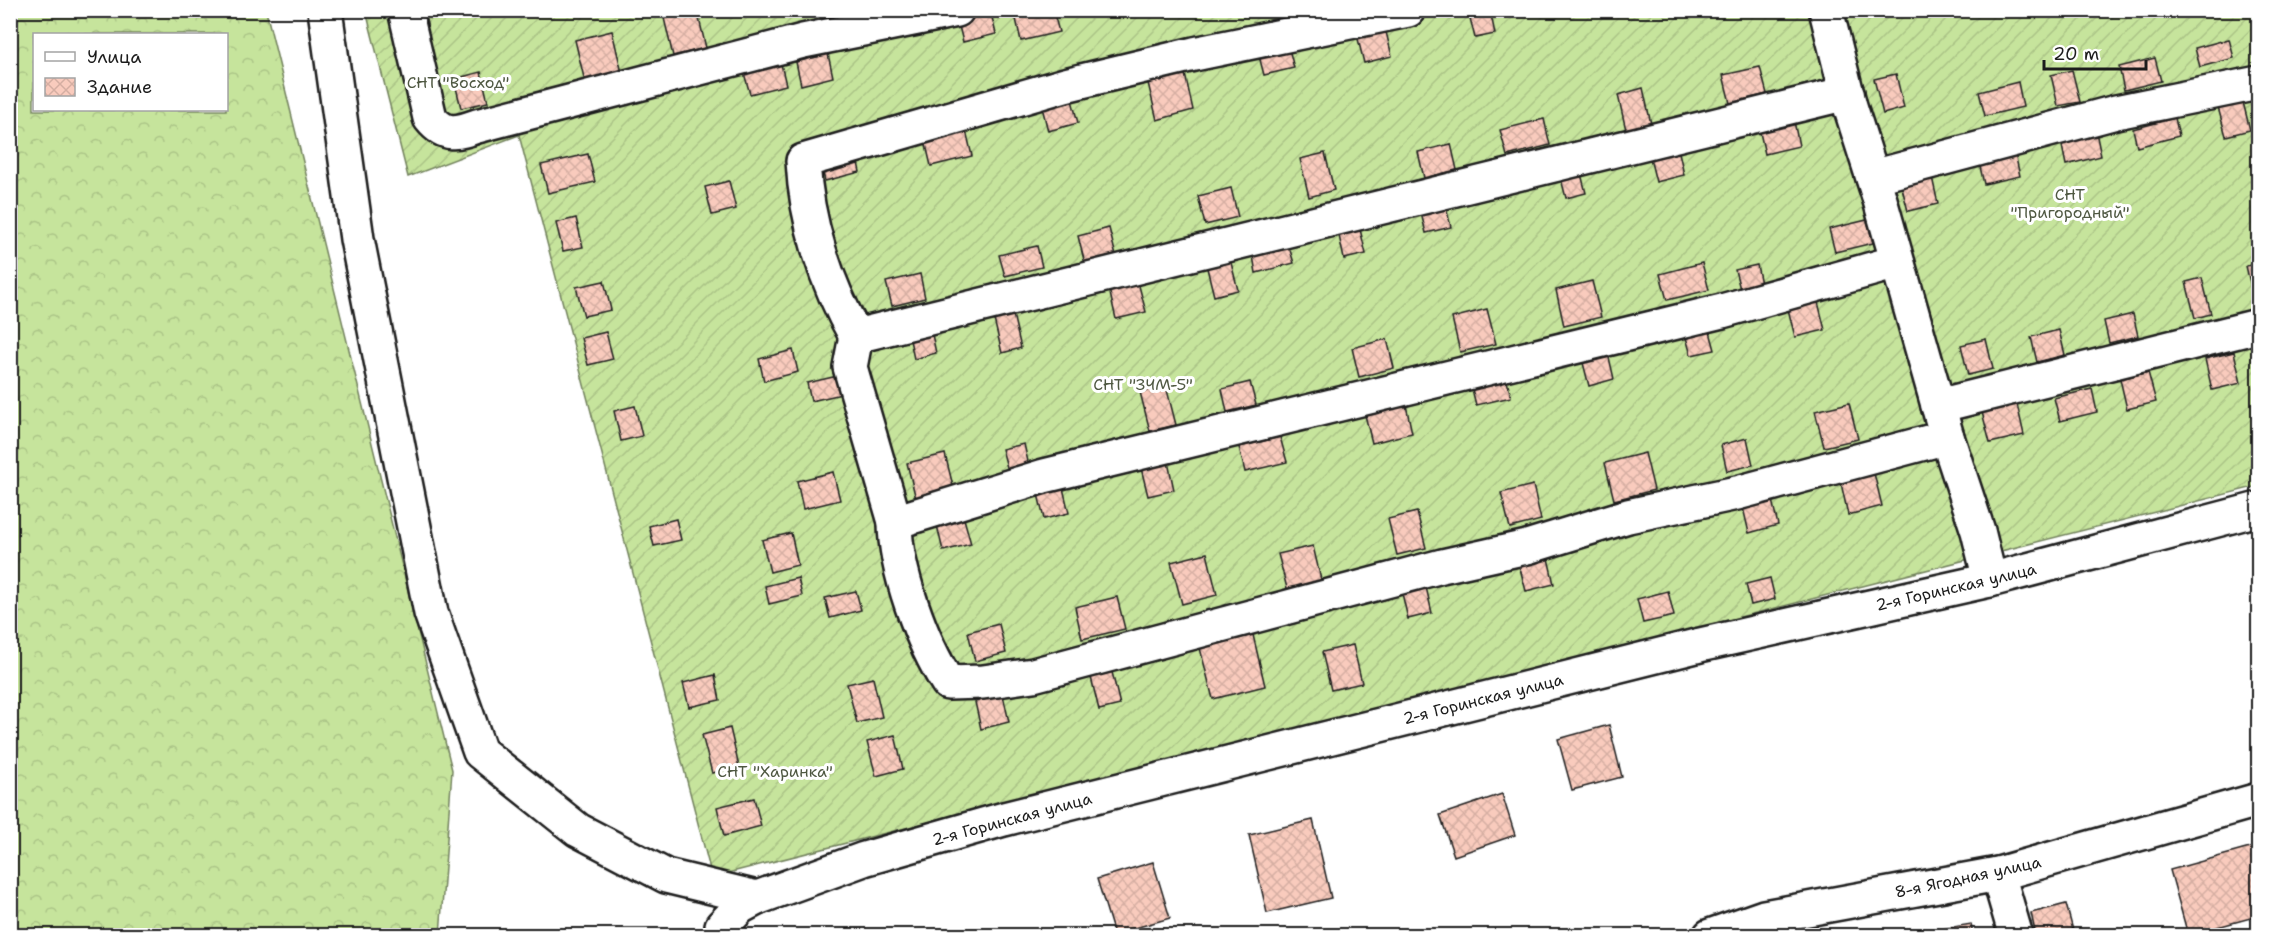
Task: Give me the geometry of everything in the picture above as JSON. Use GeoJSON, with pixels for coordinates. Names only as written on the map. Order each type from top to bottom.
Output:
{"type":"FeatureCollection","features":[{"type":"Feature","properties":{"kind":"street"},"geometry":{"type":"LineString","coordinates":[[325,10],[357,240],[431,613],[480,752],[578,830],[666,876],[758,898]]}},
{"type":"Feature","properties":{"kind":"street"},"geometry":{"type":"LineString","coordinates":[[405,10],[430,118],[439,129],[455,134],[477,126],[803,41],[957,10]]}},
{"type":"Feature","properties":{"kind":"street"},"geometry":{"type":"LineString","coordinates":[[1408,10],[1194,54],[1089,80],[803,161],[804,191],[813,232],[842,311],[856,336],[850,367],[895,522],[895,544],[932,658],[948,683],[983,682],[1044,673],[1442,566],[1527,547],[1628,516],[1737,492],[1947,437]]}},
{"type":"Feature","properties":{"kind":"street"},"geometry":{"type":"LineString","coordinates":[[1826,10],[1847,93],[1947,437],[1978,531],[1990,580]]}},
{"type":"Feature","properties":{"kind":"street"},"geometry":{"type":"LineString","coordinates":[[1873,177],[2116,112],[2259,83]]}},
{"type":"Feature","properties":{"kind":"street"},"geometry":{"type":"LineString","coordinates":[[856,336],[1847,93]]}},
{"type":"Feature","properties":{"kind":"street"},"geometry":{"type":"LineString","coordinates":[[895,522],[1044,476],[1722,311],[1897,262]]}},
{"type":"Feature","properties":{"kind":"street"},"geometry":{"type":"LineString","coordinates":[[1938,406],[2259,326]]}},
{"type":"Feature","properties":{"kind":"street","name":"2-я Горинская улица"},"geometry":{"type":"LineString","coordinates":[[722,926],[740,907],[758,898],[864,860],[1004,819],[1700,645],[1990,580],[2259,509]]}},
{"type":"Feature","properties":{"kind":"street","name":"8-я Ягодная улица"},"geometry":{"type":"LineString","coordinates":[[1710,936],[1764,917],[1998,874],[2259,800]]}},
{"type":"Feature","properties":{"kind":"street"},"geometry":{"type":"LineString","coordinates":[[1998,874],[2016,936]]}},
{"type":"Feature","properties":{"kind":"green space"},"geometry":{"type":"Polygon","coordinates":[[[10,11],[266,11],[452,770],[440,935],[11,935],[10,11]]]}},
{"type":"Feature","properties":{"kind":"green space","name":"СНТ \"ЗЧМ-5\""},"geometry":{"type":"Polygon","coordinates":[[[366,11],[2258,11],[2258,486],[712,877],[519,135],[408,177],[366,11]]]}},
{"type":"Feature","properties":{"kind":"building"},"geometry":{"type":"Polygon","coordinates":[[[697,10],[706,48],[673,56],[664,18],[697,10]]]}},
{"type":"Feature","properties":{"kind":"building"},"geometry":{"type":"Polygon","coordinates":[[[1014,10],[1053,10],[1059,32],[1021,41],[1014,10]]]}},
{"type":"Feature","properties":{"kind":"building"},"geometry":{"type":"Polygon","coordinates":[[[1468,10],[1490,10],[1495,34],[1475,38],[1468,10]]]}},
{"type":"Feature","properties":{"kind":"building"},"geometry":{"type":"Polygon","coordinates":[[[991,13],[996,34],[963,42],[958,22],[991,13]]]}},
{"type":"Feature","properties":{"kind":"building"},"geometry":{"type":"Polygon","coordinates":[[[1385,28],[1392,56],[1364,63],[1357,35],[1385,28]]]}},
{"type":"Feature","properties":{"kind":"building"},"geometry":{"type":"Polygon","coordinates":[[[612,31],[622,73],[585,82],[575,40],[612,31]]]}},
{"type":"Feature","properties":{"kind":"building"},"geometry":{"type":"Polygon","coordinates":[[[2229,39],[2234,58],[2200,67],[2195,48],[2229,39]]]}},
{"type":"Feature","properties":{"kind":"building"},"geometry":{"type":"Polygon","coordinates":[[[1288,45],[1294,68],[1264,75],[1258,52],[1288,45]]]}},
{"type":"Feature","properties":{"kind":"building"},"geometry":{"type":"Polygon","coordinates":[[[828,54],[833,77],[801,85],[796,62],[828,54]]]}},
{"type":"Feature","properties":{"kind":"building"},"geometry":{"type":"Polygon","coordinates":[[[2155,58],[2161,81],[2124,90],[2119,67],[2155,58]]]}},
{"type":"Feature","properties":{"kind":"building"},"geometry":{"type":"Polygon","coordinates":[[[781,64],[786,85],[750,94],[744,73],[781,64]]]}},
{"type":"Feature","properties":{"kind":"building"},"geometry":{"type":"Polygon","coordinates":[[[1760,67],[1767,94],[1730,103],[1723,75],[1760,67]]]}},
{"type":"Feature","properties":{"kind":"building"},"geometry":{"type":"Polygon","coordinates":[[[2072,70],[2080,102],[2058,106],[2051,75],[2072,70]]]}},
{"type":"Feature","properties":{"kind":"building"},"geometry":{"type":"Polygon","coordinates":[[[481,72],[488,102],[461,108],[454,79],[481,72]]]}},
{"type":"Feature","properties":{"kind":"building"},"geometry":{"type":"Polygon","coordinates":[[[1185,74],[1193,110],[1157,120],[1148,83],[1185,74]]]}},
{"type":"Feature","properties":{"kind":"building"},"geometry":{"type":"Polygon","coordinates":[[[1896,74],[1904,108],[1883,114],[1874,79],[1896,74]]]}},
{"type":"Feature","properties":{"kind":"building"},"geometry":{"type":"Polygon","coordinates":[[[2018,82],[2023,107],[1985,116],[1979,92],[2018,82]]]}},
{"type":"Feature","properties":{"kind":"building"},"geometry":{"type":"Polygon","coordinates":[[[1643,88],[1651,124],[1626,130],[1618,95],[1643,88]]]}},
{"type":"Feature","properties":{"kind":"building"},"geometry":{"type":"Polygon","coordinates":[[[1071,96],[1078,123],[1048,131],[1041,103],[1071,96]]]}},
{"type":"Feature","properties":{"kind":"building"},"geometry":{"type":"Polygon","coordinates":[[[2242,98],[2250,130],[2226,136],[2217,104],[2242,98]]]}},
{"type":"Feature","properties":{"kind":"building"},"geometry":{"type":"Polygon","coordinates":[[[1793,116],[1799,146],[1765,154],[1758,124],[1793,116]]]}},
{"type":"Feature","properties":{"kind":"building"},"geometry":{"type":"Polygon","coordinates":[[[2175,118],[2179,136],[2137,147],[2133,129],[2175,118]]]}},
{"type":"Feature","properties":{"kind":"building"},"geometry":{"type":"Polygon","coordinates":[[[1544,119],[1550,145],[1507,156],[1500,130],[1544,119]]]}},
{"type":"Feature","properties":{"kind":"building"},"geometry":{"type":"Polygon","coordinates":[[[965,126],[972,156],[931,166],[924,136],[965,126]]]}},
{"type":"Feature","properties":{"kind":"building"},"geometry":{"type":"Polygon","coordinates":[[[2096,132],[2101,156],[2066,165],[2061,141],[2096,132]]]}},
{"type":"Feature","properties":{"kind":"building"},"geometry":{"type":"Polygon","coordinates":[[[1677,143],[1684,175],[1656,182],[1648,150],[1677,143]]]}},
{"type":"Feature","properties":{"kind":"building"},"geometry":{"type":"Polygon","coordinates":[[[1451,144],[1457,170],[1424,178],[1418,152],[1451,144]]]}},
{"type":"Feature","properties":{"kind":"building"},"geometry":{"type":"Polygon","coordinates":[[[2014,149],[2020,176],[1984,184],[1978,158],[2014,149]]]}},
{"type":"Feature","properties":{"kind":"building"},"geometry":{"type":"Polygon","coordinates":[[[856,153],[860,172],[825,181],[820,161],[856,153]]]}},
{"type":"Feature","properties":{"kind":"building"},"geometry":{"type":"Polygon","coordinates":[[[1325,153],[1334,190],[1309,197],[1300,159],[1325,153]]]}},
{"type":"Feature","properties":{"kind":"building"},"geometry":{"type":"Polygon","coordinates":[[[588,154],[595,182],[548,193],[541,165],[588,154]]]}},
{"type":"Feature","properties":{"kind":"building"},"geometry":{"type":"Polygon","coordinates":[[[1579,166],[1586,193],[1566,198],[1559,171],[1579,166]]]}},
{"type":"Feature","properties":{"kind":"building"},"geometry":{"type":"Polygon","coordinates":[[[1932,177],[1938,204],[1908,211],[1901,184],[1932,177]]]}},
{"type":"Feature","properties":{"kind":"building"},"geometry":{"type":"Polygon","coordinates":[[[729,181],[736,209],[712,215],[705,187],[729,181]]]}},
{"type":"Feature","properties":{"kind":"building"},"geometry":{"type":"Polygon","coordinates":[[[1231,188],[1238,217],[1205,225],[1198,196],[1231,188]]]}},
{"type":"Feature","properties":{"kind":"building"},"geometry":{"type":"Polygon","coordinates":[[[1446,207],[1451,227],[1426,233],[1421,213],[1446,207]]]}},
{"type":"Feature","properties":{"kind":"building"},"geometry":{"type":"Polygon","coordinates":[[[576,218],[583,247],[563,251],[556,223],[576,218]]]}},
{"type":"Feature","properties":{"kind":"building"},"geometry":{"type":"Polygon","coordinates":[[[1867,220],[1873,243],[1835,252],[1829,229],[1867,220]]]}},
{"type":"Feature","properties":{"kind":"building"},"geometry":{"type":"Polygon","coordinates":[[[1358,221],[1366,254],[1344,259],[1337,226],[1358,221]]]}},
{"type":"Feature","properties":{"kind":"building"},"geometry":{"type":"Polygon","coordinates":[[[1109,228],[1116,256],[1085,264],[1078,236],[1109,228]]]}},
{"type":"Feature","properties":{"kind":"building"},"geometry":{"type":"Polygon","coordinates":[[[1037,246],[1042,267],[1005,276],[999,255],[1037,246]]]}},
{"type":"Feature","properties":{"kind":"building"},"geometry":{"type":"Polygon","coordinates":[[[1289,247],[1294,263],[1256,273],[1253,256],[1289,247]]]}},
{"type":"Feature","properties":{"kind":"building"},"geometry":{"type":"Polygon","coordinates":[[[1229,255],[1238,290],[1214,296],[1205,260],[1229,255]]]}},
{"type":"Feature","properties":{"kind":"building"},"geometry":{"type":"Polygon","coordinates":[[[1702,263],[1709,290],[1667,300],[1660,274],[1702,263]]]}},
{"type":"Feature","properties":{"kind":"building"},"geometry":{"type":"Polygon","coordinates":[[[2258,264],[2258,298],[2254,299],[2246,266],[2258,264]]]}},
{"type":"Feature","properties":{"kind":"building"},"geometry":{"type":"Polygon","coordinates":[[[1757,265],[1761,284],[1740,289],[1735,270],[1757,265]]]}},
{"type":"Feature","properties":{"kind":"building"},"geometry":{"type":"Polygon","coordinates":[[[920,274],[925,298],[892,306],[886,282],[920,274]]]}},
{"type":"Feature","properties":{"kind":"building"},"geometry":{"type":"Polygon","coordinates":[[[2202,278],[2211,314],[2195,318],[2186,282],[2202,278]]]}},
{"type":"Feature","properties":{"kind":"building"},"geometry":{"type":"Polygon","coordinates":[[[604,281],[611,310],[584,316],[576,287],[604,281]]]}},
{"type":"Feature","properties":{"kind":"building"},"geometry":{"type":"Polygon","coordinates":[[[1592,281],[1601,317],[1564,326],[1556,290],[1592,281]]]}},
{"type":"Feature","properties":{"kind":"building"},"geometry":{"type":"Polygon","coordinates":[[[1138,282],[1146,312],[1116,319],[1109,289],[1138,282]]]}},
{"type":"Feature","properties":{"kind":"building"},"geometry":{"type":"Polygon","coordinates":[[[1818,302],[1825,330],[1795,337],[1788,309],[1818,302]]]}},
{"type":"Feature","properties":{"kind":"building"},"geometry":{"type":"Polygon","coordinates":[[[1011,306],[1021,348],[1002,353],[992,311],[1011,306]]]}},
{"type":"Feature","properties":{"kind":"building"},"geometry":{"type":"Polygon","coordinates":[[[1487,309],[1496,344],[1460,352],[1452,318],[1487,309]]]}},
{"type":"Feature","properties":{"kind":"building"},"geometry":{"type":"Polygon","coordinates":[[[2133,314],[2138,336],[2109,343],[2104,321],[2133,314]]]}},
{"type":"Feature","properties":{"kind":"building"},"geometry":{"type":"Polygon","coordinates":[[[930,325],[936,353],[914,359],[908,330],[930,325]]]}},
{"type":"Feature","properties":{"kind":"building"},"geometry":{"type":"Polygon","coordinates":[[[1709,328],[1715,350],[1691,355],[1685,334],[1709,328]]]}},
{"type":"Feature","properties":{"kind":"building"},"geometry":{"type":"Polygon","coordinates":[[[2059,330],[2065,355],[2037,362],[2031,337],[2059,330]]]}},
{"type":"Feature","properties":{"kind":"building"},"geometry":{"type":"Polygon","coordinates":[[[606,332],[613,359],[588,365],[581,338],[606,332]]]}},
{"type":"Feature","properties":{"kind":"building"},"geometry":{"type":"Polygon","coordinates":[[[1387,339],[1394,368],[1359,377],[1352,348],[1387,339]]]}},
{"type":"Feature","properties":{"kind":"building"},"geometry":{"type":"Polygon","coordinates":[[[1986,339],[1993,369],[1968,375],[1961,345],[1986,339]]]}},
{"type":"Feature","properties":{"kind":"building"},"geometry":{"type":"Polygon","coordinates":[[[793,350],[798,372],[764,381],[759,359],[793,350]]]}},
{"type":"Feature","properties":{"kind":"building"},"geometry":{"type":"Polygon","coordinates":[[[2234,352],[2241,383],[2212,390],[2205,359],[2234,352]]]}},
{"type":"Feature","properties":{"kind":"building"},"geometry":{"type":"Polygon","coordinates":[[[1608,353],[1614,379],[1589,386],[1582,359],[1608,353]]]}},
{"type":"Feature","properties":{"kind":"building"},"geometry":{"type":"Polygon","coordinates":[[[2148,372],[2156,402],[2127,409],[2120,379],[2148,372]]]}},
{"type":"Feature","properties":{"kind":"building"},"geometry":{"type":"Polygon","coordinates":[[[842,375],[846,393],[811,401],[807,383],[842,375]]]}},
{"type":"Feature","properties":{"kind":"building"},"geometry":{"type":"Polygon","coordinates":[[[1506,377],[1511,397],[1476,405],[1471,385],[1506,377]]]}},
{"type":"Feature","properties":{"kind":"building"},"geometry":{"type":"Polygon","coordinates":[[[1250,382],[1256,405],[1227,412],[1222,389],[1250,382]]]}},
{"type":"Feature","properties":{"kind":"building"},"geometry":{"type":"Polygon","coordinates":[[[1166,386],[1176,425],[1150,431],[1140,392],[1166,386]]]}},
{"type":"Feature","properties":{"kind":"building"},"geometry":{"type":"Polygon","coordinates":[[[2092,389],[2097,412],[2060,421],[2054,398],[2092,389]]]}},
{"type":"Feature","properties":{"kind":"building"},"geometry":{"type":"Polygon","coordinates":[[[1849,403],[1858,439],[1824,447],[1815,411],[1849,403]]]}},
{"type":"Feature","properties":{"kind":"building"},"geometry":{"type":"Polygon","coordinates":[[[2017,404],[2024,435],[1990,443],[1982,412],[2017,404]]]}},
{"type":"Feature","properties":{"kind":"building"},"geometry":{"type":"Polygon","coordinates":[[[1406,405],[1412,433],[1372,443],[1365,415],[1406,405]]]}},
{"type":"Feature","properties":{"kind":"building"},"geometry":{"type":"Polygon","coordinates":[[[635,406],[642,436],[621,441],[614,411],[635,406]]]}},
{"type":"Feature","properties":{"kind":"building"},"geometry":{"type":"Polygon","coordinates":[[[1280,437],[1287,462],[1245,472],[1239,447],[1280,437]]]}},
{"type":"Feature","properties":{"kind":"building"},"geometry":{"type":"Polygon","coordinates":[[[1747,438],[1753,465],[1727,471],[1721,445],[1747,438]]]}},
{"type":"Feature","properties":{"kind":"building"},"geometry":{"type":"Polygon","coordinates":[[[1024,444],[1029,466],[1008,471],[1002,449],[1024,444]]]}},
{"type":"Feature","properties":{"kind":"building"},"geometry":{"type":"Polygon","coordinates":[[[1645,453],[1654,490],[1614,500],[1605,463],[1645,453]]]}},
{"type":"Feature","properties":{"kind":"building"},"geometry":{"type":"Polygon","coordinates":[[[945,454],[954,490],[916,499],[907,463],[945,454]]]}},
{"type":"Feature","properties":{"kind":"building"},"geometry":{"type":"Polygon","coordinates":[[[1168,462],[1174,490],[1148,496],[1141,468],[1168,462]]]}},
{"type":"Feature","properties":{"kind":"building"},"geometry":{"type":"Polygon","coordinates":[[[1872,465],[1882,506],[1848,515],[1839,474],[1872,465]]]}},
{"type":"Feature","properties":{"kind":"building"},"geometry":{"type":"Polygon","coordinates":[[[833,472],[840,500],[803,509],[797,481],[833,472]]]}},
{"type":"Feature","properties":{"kind":"building"},"geometry":{"type":"Polygon","coordinates":[[[1533,485],[1541,520],[1510,528],[1501,493],[1533,485]]]}},
{"type":"Feature","properties":{"kind":"building"},"geometry":{"type":"Polygon","coordinates":[[[1063,488],[1069,513],[1044,519],[1038,494],[1063,488]]]}},
{"type":"Feature","properties":{"kind":"building"},"geometry":{"type":"Polygon","coordinates":[[[1770,492],[1778,525],[1749,533],[1741,499],[1770,492]]]}},
{"type":"Feature","properties":{"kind":"building"},"geometry":{"type":"Polygon","coordinates":[[[1417,512],[1426,548],[1397,555],[1388,519],[1417,512]]]}},
{"type":"Feature","properties":{"kind":"building"},"geometry":{"type":"Polygon","coordinates":[[[963,515],[971,544],[943,551],[936,521],[963,515]]]}},
{"type":"Feature","properties":{"kind":"building"},"geometry":{"type":"Polygon","coordinates":[[[676,519],[681,540],[654,546],[649,526],[676,519]]]}},
{"type":"Feature","properties":{"kind":"building"},"geometry":{"type":"Polygon","coordinates":[[[791,533],[798,565],[770,572],[762,540],[791,533]]]}},
{"type":"Feature","properties":{"kind":"building"},"geometry":{"type":"Polygon","coordinates":[[[1313,546],[1322,584],[1288,592],[1278,554],[1313,546]]]}},
{"type":"Feature","properties":{"kind":"building"},"geometry":{"type":"Polygon","coordinates":[[[1207,553],[1217,595],[1182,604],[1171,562],[1207,553]]]}},
{"type":"Feature","properties":{"kind":"building"},"geometry":{"type":"Polygon","coordinates":[[[1547,554],[1554,584],[1526,591],[1518,561],[1547,554]]]}},
{"type":"Feature","properties":{"kind":"building"},"geometry":{"type":"Polygon","coordinates":[[[798,578],[802,596],[769,604],[765,586],[798,578]]]}},
{"type":"Feature","properties":{"kind":"building"},"geometry":{"type":"Polygon","coordinates":[[[1770,578],[1775,599],[1751,605],[1746,584],[1770,578]]]}},
{"type":"Feature","properties":{"kind":"building"},"geometry":{"type":"Polygon","coordinates":[[[1426,587],[1432,613],[1408,619],[1402,593],[1426,587]]]}},
{"type":"Feature","properties":{"kind":"building"},"geometry":{"type":"Polygon","coordinates":[[[856,591],[861,610],[830,618],[825,598],[856,591]]]}},
{"type":"Feature","properties":{"kind":"building"},"geometry":{"type":"Polygon","coordinates":[[[1668,591],[1674,616],[1643,623],[1637,599],[1668,591]]]}},
{"type":"Feature","properties":{"kind":"building"},"geometry":{"type":"Polygon","coordinates":[[[1117,597],[1125,629],[1082,639],[1075,607],[1117,597]]]}},
{"type":"Feature","properties":{"kind":"building"},"geometry":{"type":"Polygon","coordinates":[[[999,624],[1006,653],[975,661],[968,632],[999,624]]]}},
{"type":"Feature","properties":{"kind":"building"},"geometry":{"type":"Polygon","coordinates":[[[1253,635],[1265,686],[1213,699],[1200,648],[1253,635]]]}},
{"type":"Feature","properties":{"kind":"building"},"geometry":{"type":"Polygon","coordinates":[[[1353,645],[1362,683],[1331,690],[1322,652],[1353,645]]]}},
{"type":"Feature","properties":{"kind":"building"},"geometry":{"type":"Polygon","coordinates":[[[1111,668],[1120,705],[1099,710],[1090,673],[1111,668]]]}},
{"type":"Feature","properties":{"kind":"building"},"geometry":{"type":"Polygon","coordinates":[[[715,675],[720,700],[689,707],[683,683],[715,675]]]}},
{"type":"Feature","properties":{"kind":"building"},"geometry":{"type":"Polygon","coordinates":[[[873,678],[882,717],[857,723],[847,684],[873,678]]]}},
{"type":"Feature","properties":{"kind":"building"},"geometry":{"type":"Polygon","coordinates":[[[1003,695],[1009,722],[981,729],[975,702],[1003,695]]]}},
{"type":"Feature","properties":{"kind":"building"},"geometry":{"type":"Polygon","coordinates":[[[1609,725],[1622,777],[1572,790],[1558,739],[1609,725]]]}},
{"type":"Feature","properties":{"kind":"building"},"geometry":{"type":"Polygon","coordinates":[[[730,728],[739,767],[712,773],[702,735],[730,728]]]}},
{"type":"Feature","properties":{"kind":"building"},"geometry":{"type":"Polygon","coordinates":[[[895,735],[903,769],[876,776],[867,742],[895,735]]]}},
{"type":"Feature","properties":{"kind":"building"},"geometry":{"type":"Polygon","coordinates":[[[1502,794],[1515,835],[1454,856],[1440,815],[1502,794]]]}},
{"type":"Feature","properties":{"kind":"building"},"geometry":{"type":"Polygon","coordinates":[[[754,798],[761,826],[724,836],[717,807],[754,798]]]}},
{"type":"Feature","properties":{"kind":"building"},"geometry":{"type":"Polygon","coordinates":[[[1313,820],[1331,898],[1267,913],[1249,835],[1313,820]]]}},
{"type":"Feature","properties":{"kind":"building"},"geometry":{"type":"Polygon","coordinates":[[[2257,846],[2258,916],[2188,935],[2170,870],[2257,846]]]}},
{"type":"Feature","properties":{"kind":"building"},"geometry":{"type":"Polygon","coordinates":[[[1153,862],[1170,918],[1114,934],[1097,879],[1153,862]]]}},
{"type":"Feature","properties":{"kind":"building"},"geometry":{"type":"Polygon","coordinates":[[[2066,904],[2074,934],[2036,936],[2031,913],[2066,904]]]}},
{"type":"Feature","properties":{"kind":"building"},"geometry":{"type":"Polygon","coordinates":[[[1971,924],[1973,936],[1912,936],[1911,934],[1971,924]]]}},
{"type":"Feature","properties":{"kind":"park label","name":"СНТ \"Восход\""},"geometry":{"type":"Point","coordinates":[458,82]}},
{"type":"Feature","properties":{"kind":"park label","name":"СНТ \"Пригородный\""},"geometry":{"type":"Point","coordinates":[2070,203]}},
{"type":"Feature","properties":{"kind":"park label","name":"СНТ \"Харинка\""},"geometry":{"type":"Point","coordinates":[775,771]}}]}
